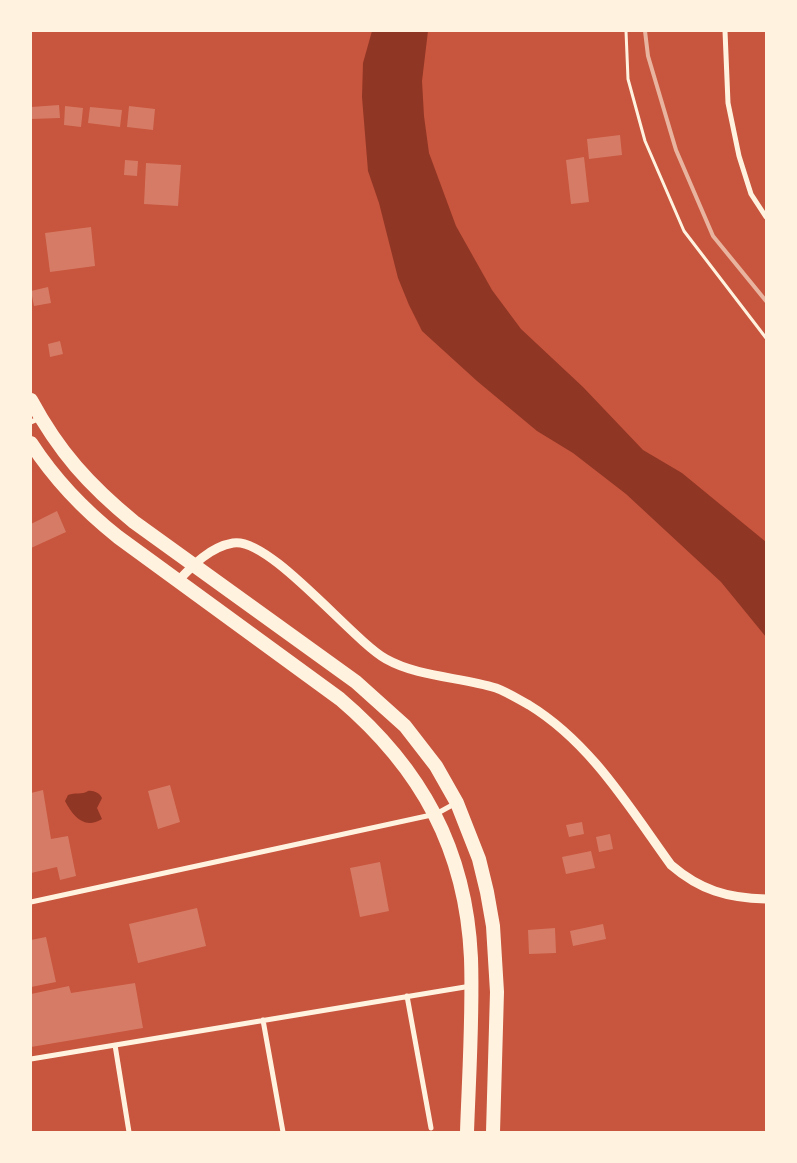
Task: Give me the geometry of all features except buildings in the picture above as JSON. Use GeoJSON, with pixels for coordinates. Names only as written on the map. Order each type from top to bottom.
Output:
{"type":"FeatureCollection","features":[{"type":"Feature","properties":{"kind":"highway"},"geometry":{"type":"LineString","coordinates":[[31,400],[36,420],[95,487],[134,522],[356,682],[406,726],[436,766],[457,802],[479,859],[493,926],[497,992],[494,1132]]}},
{"type":"Feature","properties":{"kind":"highway"},"geometry":{"type":"LineString","coordinates":[[31,443],[57,479],[94,518],[340,699],[366,721],[394,750],[418,784],[436,814],[452,856],[463,899],[471,956],[467,1132]]}},
{"type":"Feature","properties":{"kind":"street"},"geometry":{"type":"LineString","coordinates":[[725,31],[728,103],[739,156],[750,194],[766,217]]}},
{"type":"Feature","properties":{"kind":"street"},"geometry":{"type":"LineString","coordinates":[[178,581],[194,564],[220,547],[233,543],[249,544],[262,552],[309,590],[373,650],[386,659],[416,670],[497,688],[518,698],[544,716],[580,745],[600,768],[671,865],[682,874],[707,889],[723,895],[766,899]]}},
{"type":"Feature","properties":{"kind":"street"},"geometry":{"type":"LineString","coordinates":[[31,902],[436,814],[457,802]]}},
{"type":"Feature","properties":{"kind":"street"},"geometry":{"type":"LineString","coordinates":[[31,1059],[471,986]]}},
{"type":"Feature","properties":{"kind":"street"},"geometry":{"type":"LineString","coordinates":[[407,996],[430,1128]]}},
{"type":"Feature","properties":{"kind":"street"},"geometry":{"type":"LineString","coordinates":[[263,1020],[283,1132]]}},
{"type":"Feature","properties":{"kind":"street"},"geometry":{"type":"LineString","coordinates":[[116,1045],[129,1132]]}},
{"type":"Feature","properties":{"kind":"path"},"geometry":{"type":"LineString","coordinates":[[626,31],[628,79],[645,141],[684,231],[766,338]]}},
{"type":"Feature","properties":{"kind":"shaded area"},"geometry":{"type":"Polygon","coordinates":[[[372,31],[428,31],[422,81],[429,153],[456,226],[492,290],[521,329],[583,387],[643,450],[682,473],[766,542],[766,637],[721,582],[626,494],[573,453],[537,431],[477,381],[422,331],[398,278],[379,203],[368,171],[362,97],[363,63],[372,31]]]}},
{"type":"Feature","properties":{"kind":"shaded area"},"geometry":{"type":"Polygon","coordinates":[[[88,791],[96,792],[102,798],[97,808],[102,819],[90,823],[84,822],[75,816],[65,801],[68,795],[88,791]]]}},
{"type":"Feature","properties":{"kind":"railway"},"geometry":{"type":"LineString","coordinates":[[645,31],[648,56],[676,150],[713,236],[766,301]]}}]}
